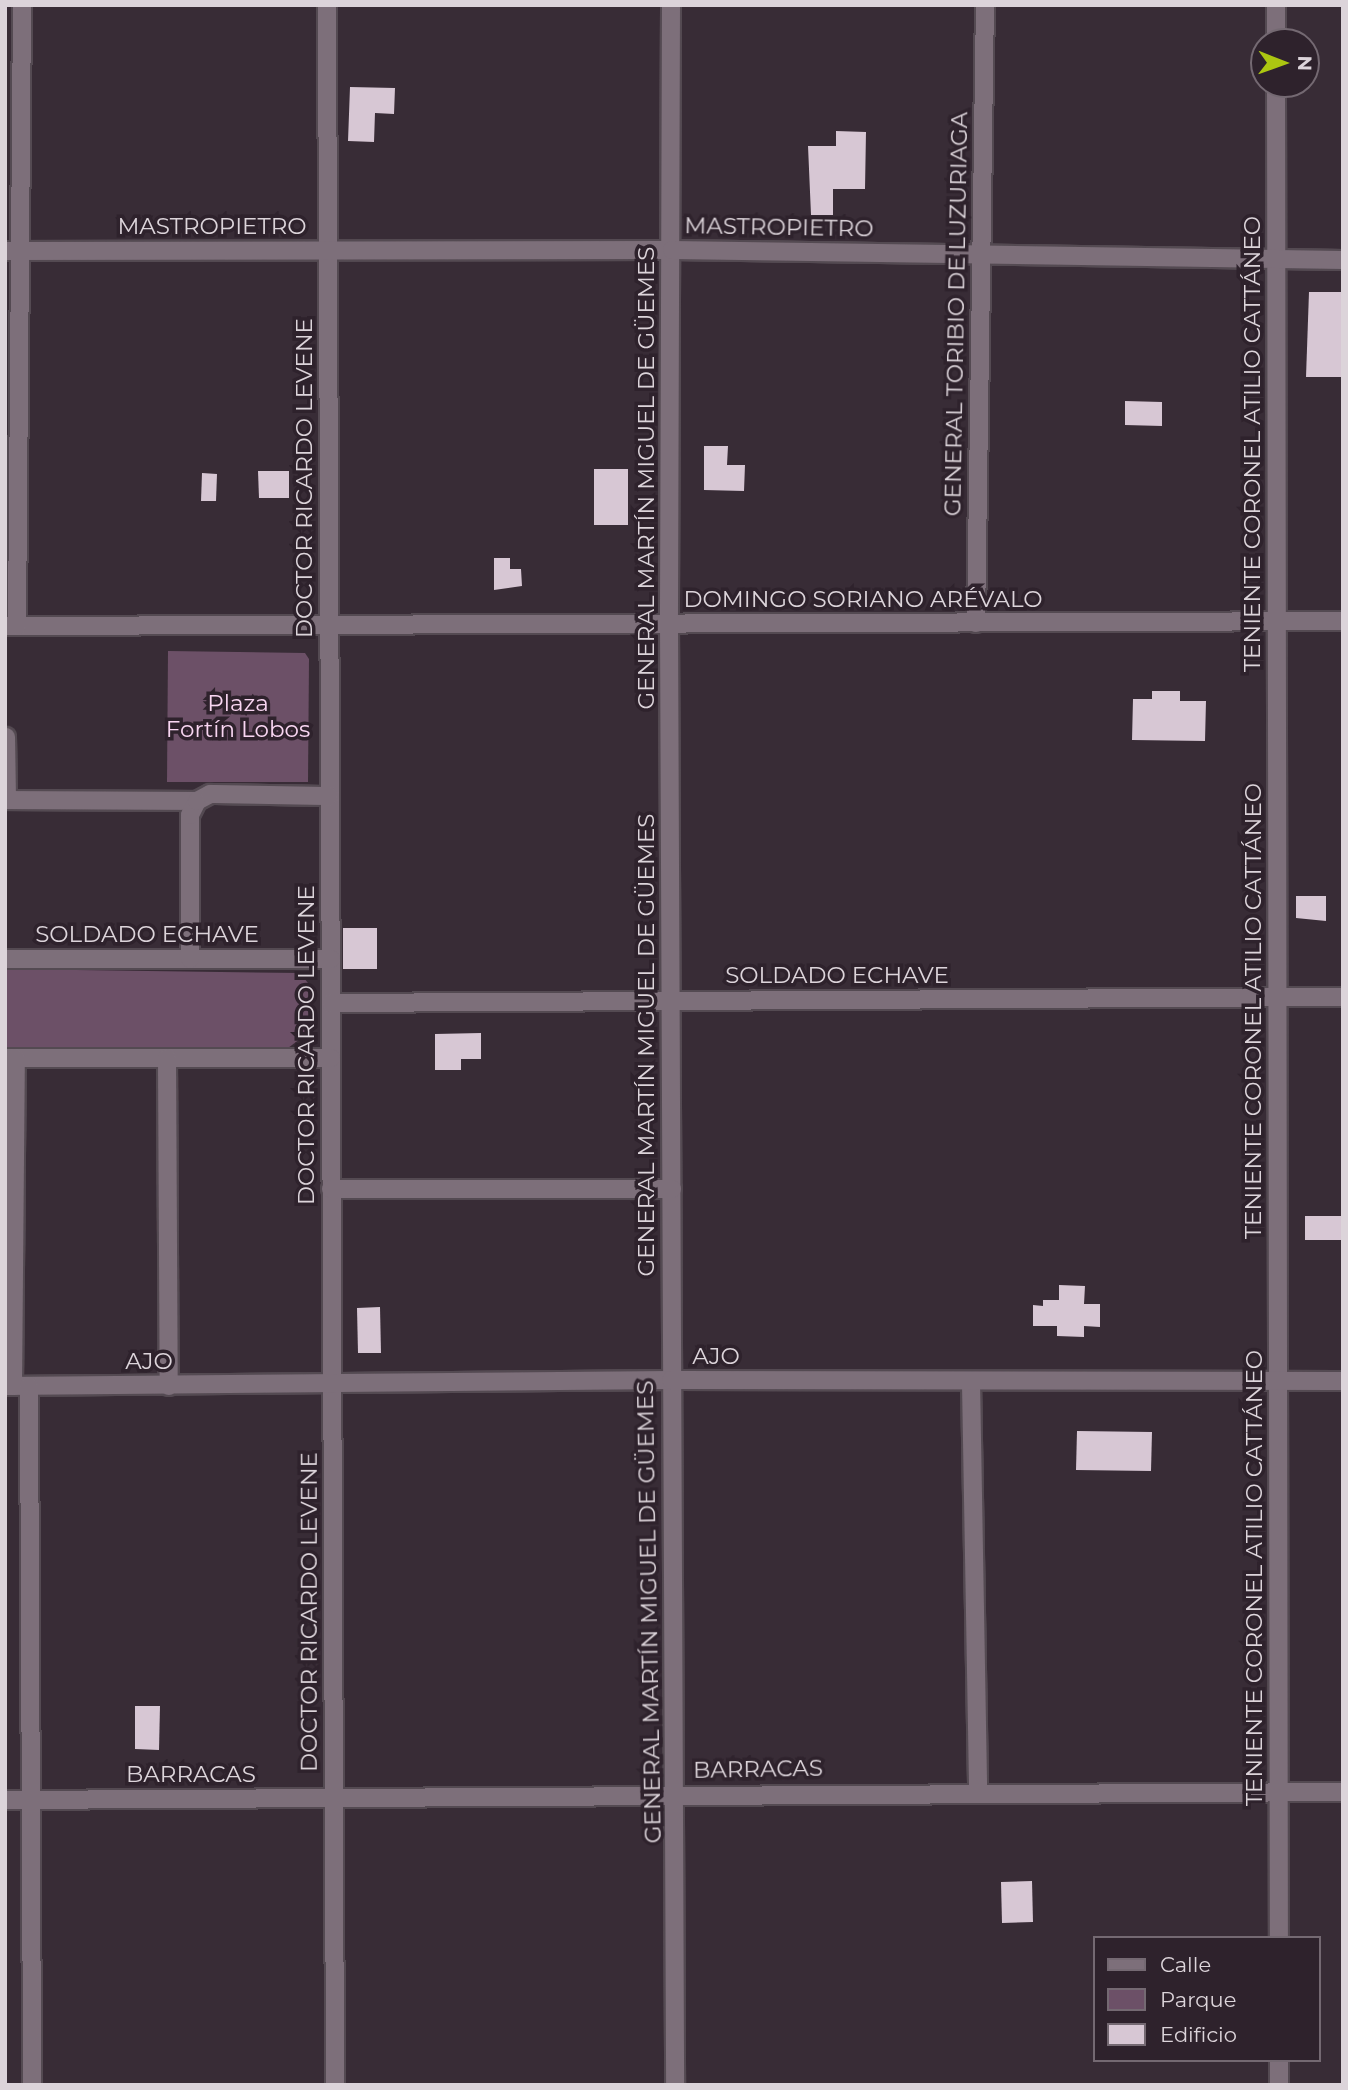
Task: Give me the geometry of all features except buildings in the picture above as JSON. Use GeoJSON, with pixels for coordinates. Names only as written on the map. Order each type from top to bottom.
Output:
{"type":"FeatureCollection","features":[{"type":"Feature","properties":{"kind":"street"},"geometry":{"type":"LineString","coordinates":[[11,626],[12,251],[22,5]]}},
{"type":"Feature","properties":{"kind":"street","name":"DOCTOR RICARDO LEVENE"},"geometry":{"type":"LineString","coordinates":[[327,5],[335,2085]]}},
{"type":"Feature","properties":{"kind":"street","name":"GENERAL MARTÍN MIGUEL DE GÜEMES"},"geometry":{"type":"LineString","coordinates":[[671,5],[672,250],[668,624],[672,1001],[671,1380],[677,1794],[675,2085]]}},
{"type":"Feature","properties":{"kind":"street","name":"GENERAL TORIBIO DE LUZURIAGA"},"geometry":{"type":"LineString","coordinates":[[976,623],[985,5]]}},
{"type":"Feature","properties":{"kind":"street"},"geometry":{"type":"LineString","coordinates":[[1276,5],[1276,28]]}},
{"type":"Feature","properties":{"kind":"street","name":"TENIENTE CORONEL ATILIO CATTÁNEO"},"geometry":{"type":"LineString","coordinates":[[1276,98],[1274,261],[1279,1936]]}},
{"type":"Feature","properties":{"kind":"street","name":"MASTROPIETRO"},"geometry":{"type":"LineString","coordinates":[[12,251],[672,250],[1343,260]]}},
{"type":"Feature","properties":{"kind":"street","name":"DOMINGO SORIANO ARÉVALO"},"geometry":{"type":"LineString","coordinates":[[11,626],[1343,621]]}},
{"type":"Feature","properties":{"kind":"street"},"geometry":{"type":"LineString","coordinates":[[6,737],[7,800],[197,801],[210,794],[329,796]]}},
{"type":"Feature","properties":{"kind":"street"},"geometry":{"type":"LineString","coordinates":[[190,959],[190,815],[197,801]]}},
{"type":"Feature","properties":{"kind":"street","name":"SOLDADO ECHAVE"},"geometry":{"type":"LineString","coordinates":[[5,959],[331,959]]}},
{"type":"Feature","properties":{"kind":"street","name":"SOLDADO ECHAVE"},"geometry":{"type":"LineString","coordinates":[[331,1003],[1343,997]]}},
{"type":"Feature","properties":{"kind":"street"},"geometry":{"type":"LineString","coordinates":[[32,2085],[28,1800],[10,1058],[331,1058]]}},
{"type":"Feature","properties":{"kind":"street"},"geometry":{"type":"LineString","coordinates":[[167,1058],[169,1386]]}},
{"type":"Feature","properties":{"kind":"street"},"geometry":{"type":"LineString","coordinates":[[331,1189],[672,1189]]}},
{"type":"Feature","properties":{"kind":"street","name":"AJO"},"geometry":{"type":"LineString","coordinates":[[16,1386],[671,1380],[1343,1381]]}},
{"type":"Feature","properties":{"kind":"street"},"geometry":{"type":"LineString","coordinates":[[971,1382],[978,1791]]}},
{"type":"Feature","properties":{"kind":"street","name":"BARRACAS"},"geometry":{"type":"LineString","coordinates":[[5,1800],[978,1791],[1343,1792]]}},
{"type":"Feature","properties":{"kind":"street"},"geometry":{"type":"LineString","coordinates":[[1279,2062],[1279,2085]]}},
{"type":"Feature","properties":{"kind":"green space","name":"Plaza Fortín Lobos"},"geometry":{"type":"Polygon","coordinates":[[[168,651],[305,653],[309,659],[308,782],[167,782],[168,651]]]}},
{"type":"Feature","properties":{"kind":"green space"},"geometry":{"type":"Polygon","coordinates":[[[5,969],[300,973],[308,983],[308,1033],[288,1048],[5,1047],[5,969]]]}}]}
